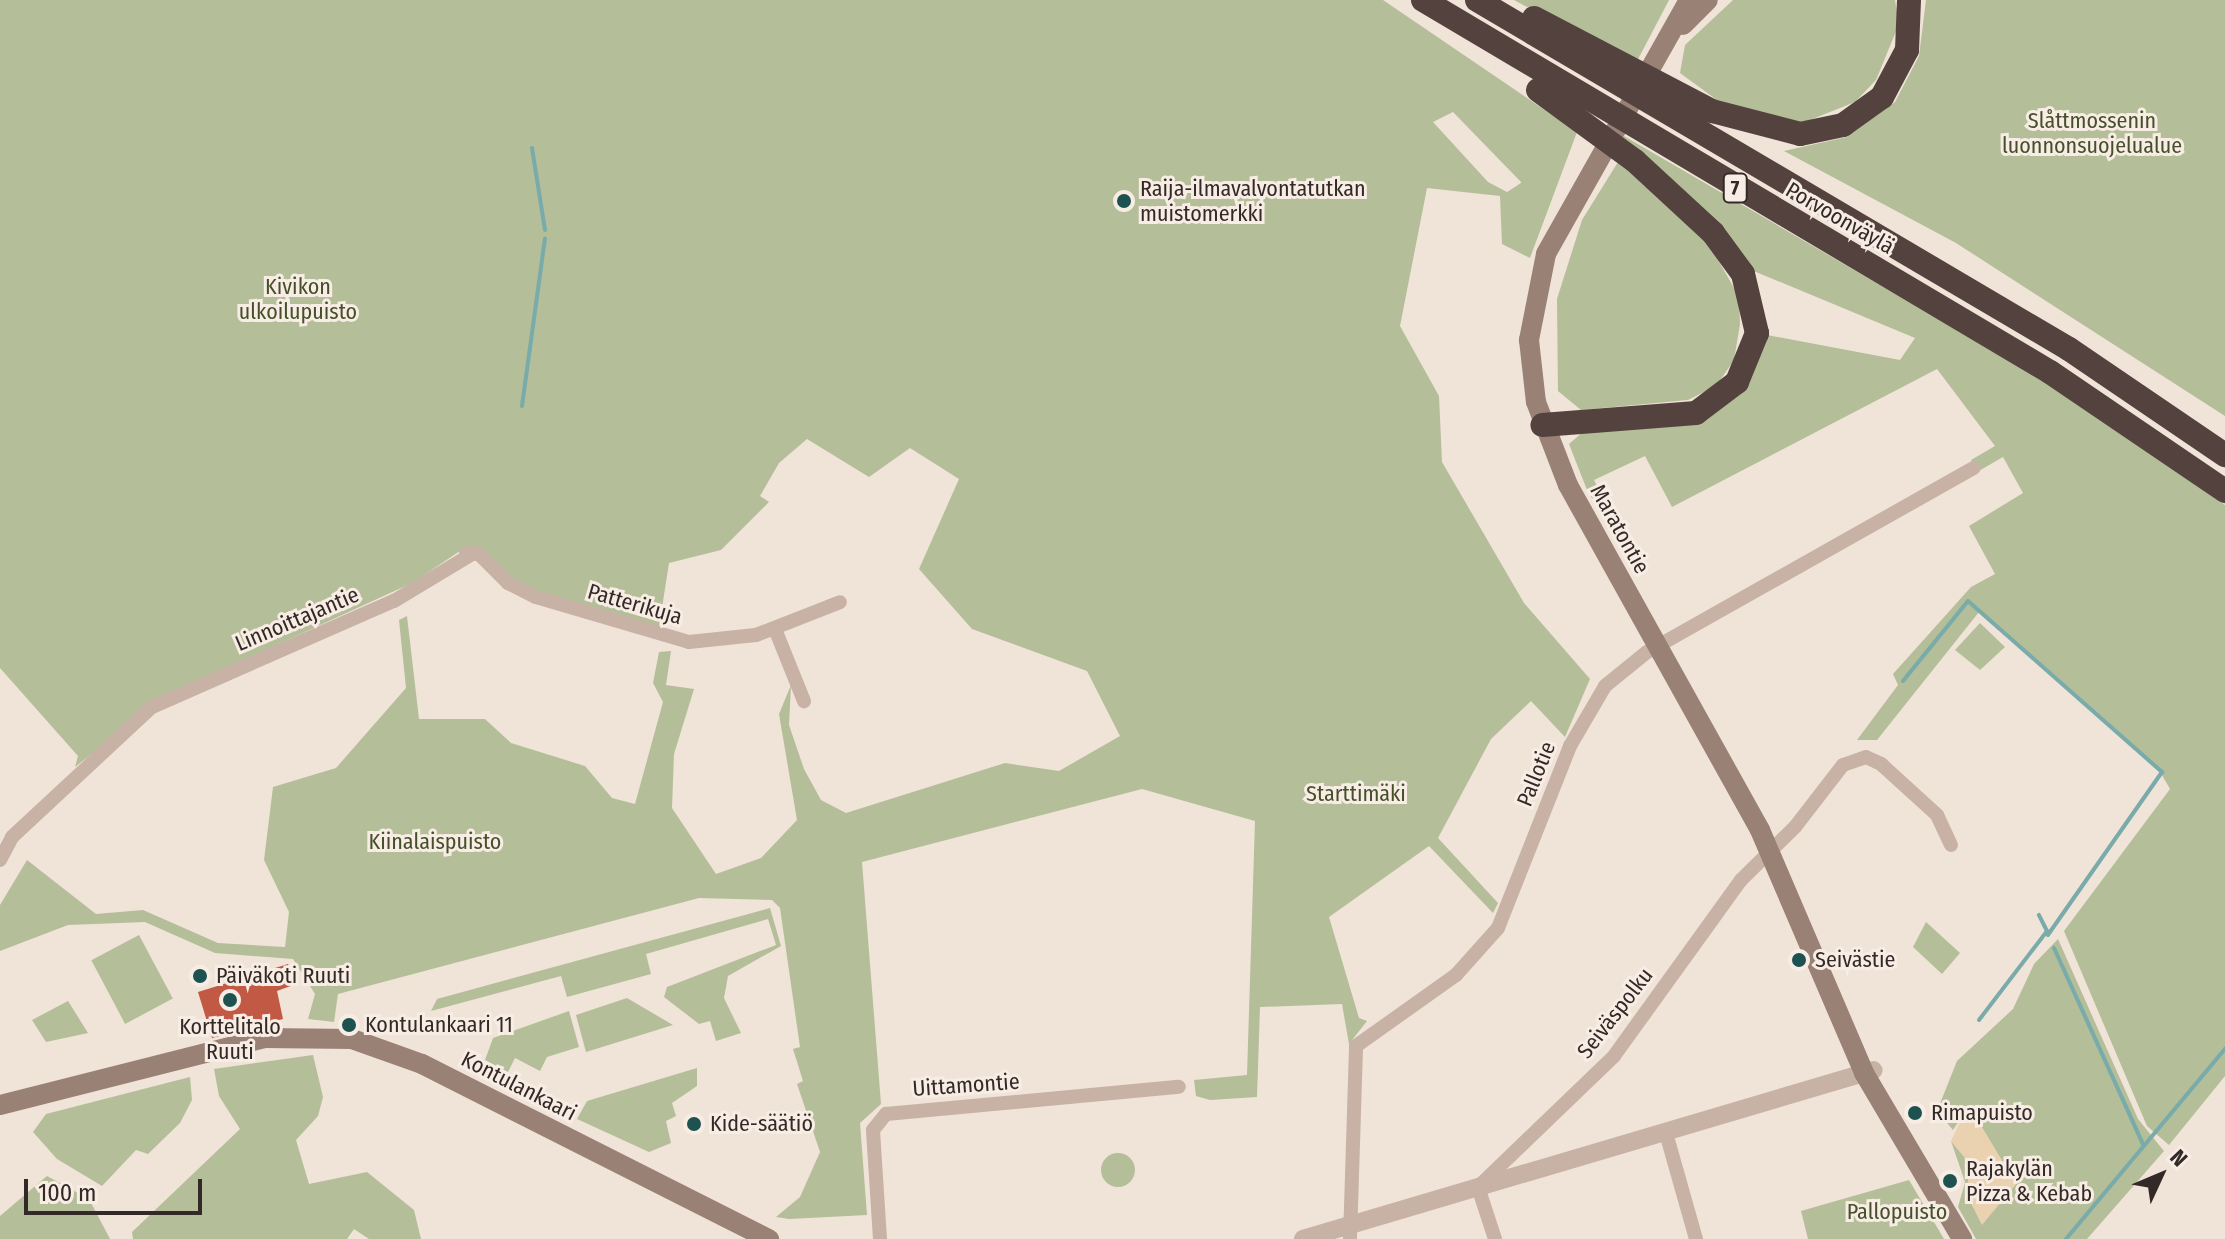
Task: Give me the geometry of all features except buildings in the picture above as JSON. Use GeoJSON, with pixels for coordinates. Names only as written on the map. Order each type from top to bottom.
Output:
{"type":"FeatureCollection","features":[{"type":"Feature","properties":{"kind":"highway"},"geometry":{"type":"LineString","coordinates":[[1420,0],[1664,185],[1725,246],[1751,293],[1757,333],[1751,358],[1716,402],[1670,419],[1542,425]]}},
{"type":"Feature","properties":{"kind":"highway","name":"Porvoonväylä"},"geometry":{"type":"LineString","coordinates":[[1420,0],[2050,372],[2225,491]]}},
{"type":"Feature","properties":{"kind":"highway","name":"Porvoonväylä"},"geometry":{"type":"LineString","coordinates":[[1477,0],[2057,342],[2225,455]]}},
{"type":"Feature","properties":{"kind":"highway"},"geometry":{"type":"LineString","coordinates":[[1503,0],[1712,111],[1800,134],[1843,125],[1882,97],[1907,50],[1909,0]]}},
{"type":"Feature","properties":{"kind":"main road","name":"Maratontie"},"geometry":{"type":"LineString","coordinates":[[1689,0],[1559,224],[1538,282],[1529,340],[1542,425],[1657,647],[1770,852],[1869,1071],[1962,1239]]}},
{"type":"Feature","properties":{"kind":"main road","name":"Maratontie"},"geometry":{"type":"LineString","coordinates":[[1660,49],[1708,0]]}},
{"type":"Feature","properties":{"kind":"main road","name":"Kontulankaari"},"geometry":{"type":"LineString","coordinates":[[0,1105],[264,1038],[352,1039],[422,1064],[769,1239]]}},
{"type":"Feature","properties":{"kind":"street","name":"Pallotie"},"geometry":{"type":"LineString","coordinates":[[1351,1232],[1360,1038],[1484,948],[1591,707],[1621,671],[1657,647],[1974,468]]}},
{"type":"Feature","properties":{"kind":"street","name":"Linnoittajantie"},"geometry":{"type":"LineString","coordinates":[[1,859],[23,829],[133,726],[166,704],[444,572],[475,552]]}},
{"type":"Feature","properties":{"kind":"street","name":"Patterikuja"},"geometry":{"type":"LineString","coordinates":[[475,552],[524,592],[670,638],[722,642],[775,629],[840,602]]}},
{"type":"Feature","properties":{"kind":"street"},"geometry":{"type":"LineString","coordinates":[[775,629],[804,701]]}},
{"type":"Feature","properties":{"kind":"street","name":"Seiväspolku"},"geometry":{"type":"LineString","coordinates":[[1478,1187],[1614,1056],[1741,880],[1770,852],[1843,765],[1860,757],[1881,764],[1937,815],[1951,845]]}},
{"type":"Feature","properties":{"kind":"street"},"geometry":{"type":"LineString","coordinates":[[1303,1239],[1351,1232],[1478,1187],[1869,1071]]}},
{"type":"Feature","properties":{"kind":"street","name":"Uittamontie"},"geometry":{"type":"LineString","coordinates":[[880,1239],[873,1130],[886,1114],[1179,1087]]}},
{"type":"Feature","properties":{"kind":"street"},"geometry":{"type":"LineString","coordinates":[[1666,1133],[1696,1239]]}},
{"type":"Feature","properties":{"kind":"street"},"geometry":{"type":"LineString","coordinates":[[1478,1187],[1495,1239]]}},
{"type":"Feature","properties":{"kind":"green space","name":"Kivikon ulkoilupuisto"},"geometry":{"type":"Polygon","coordinates":[[[0,0],[1383,0],[1577,132],[1530,258],[1502,244],[1500,196],[1427,188],[1400,326],[1439,396],[1442,462],[1524,603],[1590,679],[1565,737],[1531,701],[1491,739],[1438,838],[1498,903],[1493,913],[1429,846],[1329,917],[1359,1018],[1367,1021],[1349,1044],[1342,1004],[1260,1007],[1257,1097],[1210,1100],[1196,1096],[1194,1080],[1247,1075],[1255,821],[1142,789],[862,862],[881,1104],[860,1123],[867,1215],[776,1217],[800,1197],[820,1152],[797,1084],[803,1081],[793,1049],[800,1047],[780,908],[772,900],[699,898],[338,994],[334,1022],[308,1019],[315,994],[293,959],[215,953],[145,922],[68,925],[0,951],[0,905],[27,860],[96,914],[143,910],[218,943],[285,947],[289,912],[264,860],[273,787],[336,768],[406,688],[399,620],[407,616],[419,719],[485,719],[511,743],[585,766],[612,798],[635,804],[663,702],[653,683],[659,652],[671,651],[666,685],[694,689],[674,754],[672,808],[716,874],[761,858],[797,820],[779,714],[791,685],[789,725],[804,769],[821,800],[846,813],[1005,763],[1059,771],[1120,736],[1087,671],[972,629],[919,569],[959,479],[910,448],[869,477],[807,439],[779,463],[760,496],[769,502],[721,550],[669,563],[659,627],[534,592],[507,578],[479,547],[466,547],[412,583],[165,696],[75,767],[78,756],[0,668],[0,0]],[[1453,112],[1433,122],[1488,182],[1507,192],[1521,182],[1453,112]]]}},
{"type":"Feature","properties":{"kind":"green space"},"geometry":{"type":"Polygon","coordinates":[[[1514,0],[1669,0],[1635,65],[1514,0]]]}},
{"type":"Feature","properties":{"kind":"green space"},"geometry":{"type":"Polygon","coordinates":[[[1733,0],[1895,0],[1899,24],[1876,80],[1855,102],[1805,122],[1763,117],[1721,103],[1680,73],[1685,45],[1733,0]]]}},
{"type":"Feature","properties":{"kind":"green space","name":"Slåttmossenin luonnonsuojelualue"},"geometry":{"type":"Polygon","coordinates":[[[1926,0],[2225,0],[2225,416],[1956,243],[1784,151],[1847,137],[1895,102],[1919,56],[1926,0]]]}},
{"type":"Feature","properties":{"kind":"green space"},"geometry":{"type":"Polygon","coordinates":[[[1624,136],[2036,376],[2225,505],[2225,1076],[2169,1145],[2147,1126],[2064,931],[2170,789],[2159,770],[1979,612],[1877,740],[1857,740],[1898,685],[1893,674],[1971,587],[1995,574],[1969,526],[2023,493],[2003,457],[1977,472],[1971,460],[1995,446],[1937,369],[1672,507],[1645,456],[1594,480],[1605,502],[1596,504],[1587,490],[1569,444],[1584,431],[1687,420],[1767,335],[1900,360],[1915,338],[1744,267],[1620,143],[1624,136]]]}},
{"type":"Feature","properties":{"kind":"green space"},"geometry":{"type":"Polygon","coordinates":[[[1618,162],[1672,204],[1712,249],[1739,297],[1740,324],[1734,360],[1716,386],[1688,400],[1581,410],[1558,391],[1557,299],[1582,220],[1618,162]]]}},
{"type":"Feature","properties":{"kind":"green space"},"geometry":{"type":"Polygon","coordinates":[[[1980,623],[2005,647],[1980,670],[1955,650],[1980,623]]]}},
{"type":"Feature","properties":{"kind":"green space"},"geometry":{"type":"Polygon","coordinates":[[[770,908],[781,946],[728,976],[724,998],[741,1033],[716,1041],[710,1021],[699,1024],[664,997],[667,987],[776,945],[768,919],[646,954],[651,974],[567,997],[561,976],[431,1011],[437,999],[770,908]]]}},
{"type":"Feature","properties":{"kind":"green space"},"geometry":{"type":"Polygon","coordinates":[[[1926,922],[1960,953],[1942,974],[1913,947],[1926,922]]]}},
{"type":"Feature","properties":{"kind":"green space"},"geometry":{"type":"Polygon","coordinates":[[[139,935],[173,999],[125,1024],[91,960],[139,935]]]}},
{"type":"Feature","properties":{"kind":"green space"},"geometry":{"type":"Polygon","coordinates":[[[2058,939],[2138,1119],[2164,1151],[2087,1239],[1976,1239],[1958,1207],[1965,1182],[1951,1141],[1971,1165],[1966,1193],[1982,1224],[2016,1184],[1969,1106],[1953,1130],[1937,1111],[1957,1061],[2013,1009],[2034,964],[2058,939]]]}},
{"type":"Feature","properties":{"kind":"green space"},"geometry":{"type":"Polygon","coordinates":[[[627,998],[673,1025],[586,1052],[576,1015],[627,998]]]}},
{"type":"Feature","properties":{"kind":"green space"},"geometry":{"type":"Polygon","coordinates":[[[68,1001],[88,1033],[46,1042],[32,1020],[68,1001]]]}},
{"type":"Feature","properties":{"kind":"green space"},"geometry":{"type":"Polygon","coordinates":[[[569,1011],[579,1047],[547,1057],[540,1071],[515,1058],[508,1072],[485,1060],[493,1038],[569,1011]]]}},
{"type":"Feature","properties":{"kind":"green space"},"geometry":{"type":"Polygon","coordinates":[[[313,1055],[323,1097],[318,1116],[296,1140],[309,1184],[367,1172],[414,1210],[421,1239],[369,1239],[354,1229],[347,1239],[133,1239],[132,1232],[240,1129],[219,1096],[214,1069],[313,1055]]]}},
{"type":"Feature","properties":{"kind":"green space"},"geometry":{"type":"Polygon","coordinates":[[[697,1068],[697,1086],[672,1103],[676,1116],[666,1121],[671,1143],[649,1152],[577,1119],[587,1101],[697,1068]]]}},
{"type":"Feature","properties":{"kind":"green space"},"geometry":{"type":"Polygon","coordinates":[[[190,1077],[192,1100],[180,1123],[148,1154],[136,1150],[102,1186],[57,1159],[33,1132],[46,1114],[190,1077]]]}},
{"type":"Feature","properties":{"kind":"green space"},"geometry":{"type":"Polygon","coordinates":[[[1118,1153],[1130,1158],[1135,1170],[1130,1182],[1118,1187],[1106,1182],[1101,1170],[1106,1158],[1118,1153]]]}},
{"type":"Feature","properties":{"kind":"green space"},"geometry":{"type":"Polygon","coordinates":[[[47,1176],[89,1199],[110,1239],[0,1239],[0,1216],[47,1176]]]}},
{"type":"Feature","properties":{"kind":"green space","name":"Pallopuisto"},"geometry":{"type":"Polygon","coordinates":[[[1909,1180],[1944,1239],[1808,1239],[1801,1211],[1909,1180]]]}},
{"type":"Feature","properties":{"kind":"sand"},"geometry":{"type":"Polygon","coordinates":[[[1968,1105],[2016,1184],[1982,1225],[1966,1193],[1971,1165],[1951,1141],[1968,1105]]]}},
{"type":"Feature","properties":{"kind":"waterway"},"geometry":{"type":"LineString","coordinates":[[532,148],[545,230]]}},
{"type":"Feature","properties":{"kind":"waterway"},"geometry":{"type":"LineString","coordinates":[[522,406],[545,239]]}},
{"type":"Feature","properties":{"kind":"waterway"},"geometry":{"type":"LineString","coordinates":[[1903,681],[1968,601],[2162,772],[2048,935]]}},
{"type":"Feature","properties":{"kind":"waterway"},"geometry":{"type":"LineString","coordinates":[[1979,1020],[2047,931],[2039,915]]}},
{"type":"Feature","properties":{"kind":"waterway"},"geometry":{"type":"LineString","coordinates":[[2054,948],[2144,1146]]}},
{"type":"Feature","properties":{"kind":"waterway"},"geometry":{"type":"LineString","coordinates":[[2066,1239],[2225,1049]]}},
{"type":"Feature","properties":{"kind":"place","name":"Raija-ilmavalvontatutkan muistomerkki"},"geometry":{"type":"Point","coordinates":[1124,201]}},
{"type":"Feature","properties":{"kind":"place","name":"Seivästie"},"geometry":{"type":"Point","coordinates":[1799,960]}},
{"type":"Feature","properties":{"kind":"place","name":"Päiväkoti Ruuti"},"geometry":{"type":"Point","coordinates":[200,976]}},
{"type":"Feature","properties":{"kind":"place","name":"Korttelitalo Ruuti"},"geometry":{"type":"Point","coordinates":[230,1000]}},
{"type":"Feature","properties":{"kind":"place","name":"Kontulankaari 11"},"geometry":{"type":"Point","coordinates":[349,1025]}},
{"type":"Feature","properties":{"kind":"place","name":"Rimapuisto"},"geometry":{"type":"Point","coordinates":[1915,1113]}},
{"type":"Feature","properties":{"kind":"place","name":"Kide-säätiö"},"geometry":{"type":"Point","coordinates":[694,1124]}},
{"type":"Feature","properties":{"kind":"place","name":"Rajakylän Pizza & Kebab"},"geometry":{"type":"Point","coordinates":[1950,1181]}},
{"type":"Feature","properties":{"kind":"park label","name":"Starttimäki"},"geometry":{"type":"Point","coordinates":[1356,794]}},
{"type":"Feature","properties":{"kind":"park label","name":"Kiinalaispuisto"},"geometry":{"type":"Point","coordinates":[435,842]}}]}
